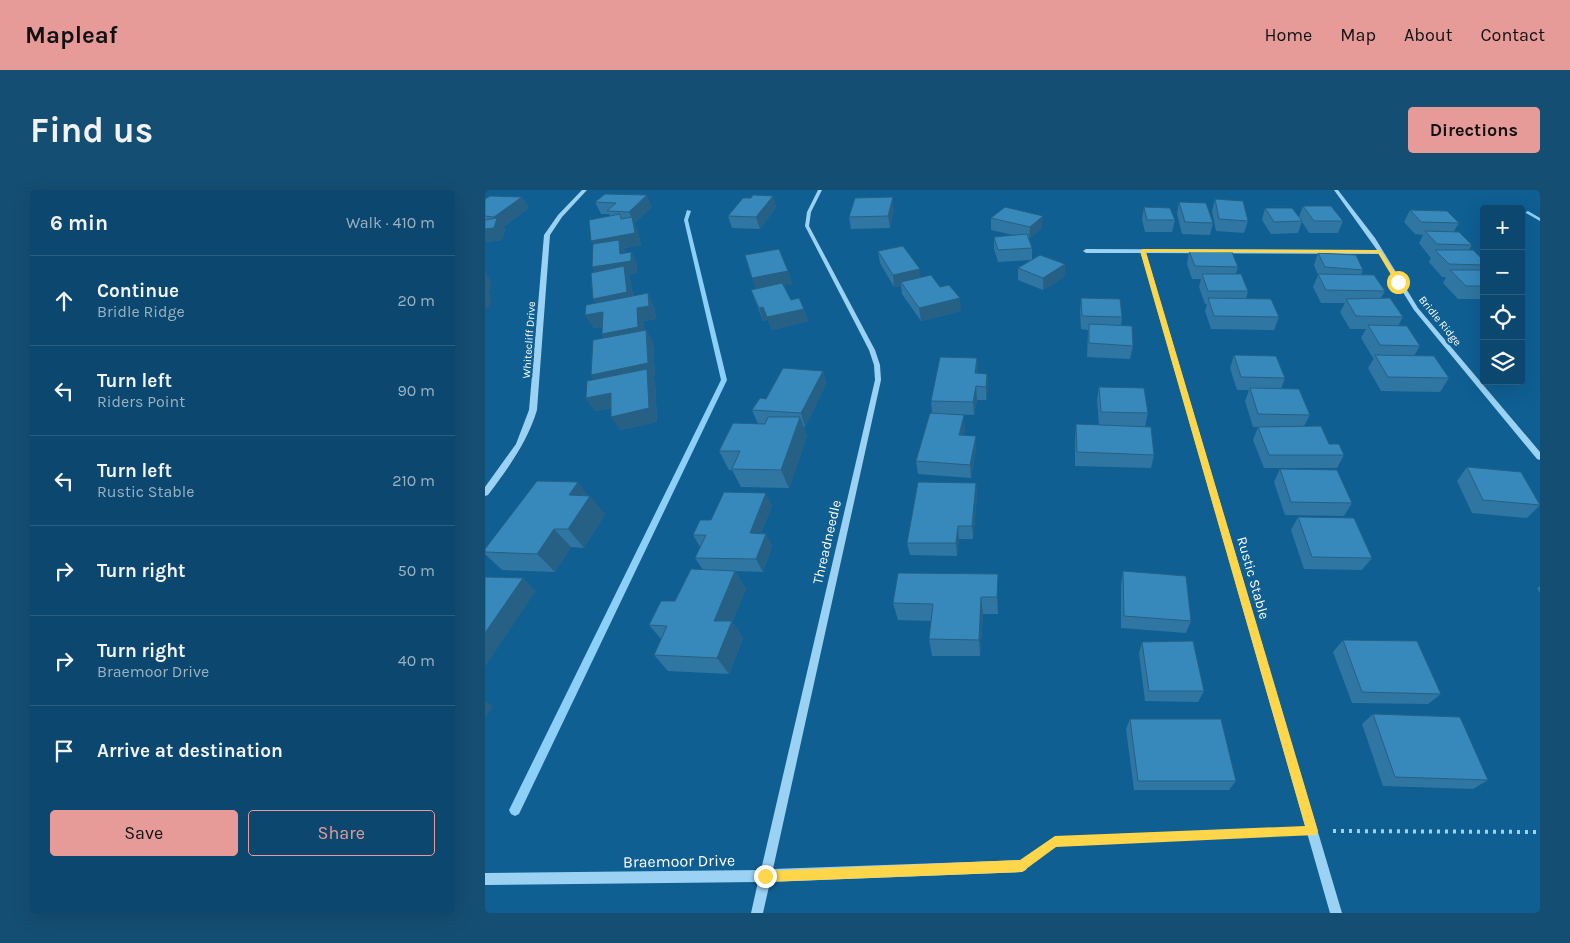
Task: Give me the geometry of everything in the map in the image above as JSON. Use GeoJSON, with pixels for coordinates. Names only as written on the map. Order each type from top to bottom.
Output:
{"type":"FeatureCollection","features":[{"type":"Feature","properties":{"kind":"street","name":"Whitecliff Drive"},"geometry":{"type":"LineString","coordinates":[[485,493],[521,443],[528,430],[533,410],[547,235],[560,216],[585,190]]}},
{"type":"Feature","properties":{"kind":"street","name":"Threadneedle"},"geometry":{"type":"LineString","coordinates":[[757,913],[878,380],[877,365],[872,350],[807,226],[809,212],[820,190]]}},
{"type":"Feature","properties":{"kind":"street","name":"Bridle Ridge"},"geometry":{"type":"LineString","coordinates":[[1336,190],[1380,252],[1416,308],[1540,457]]}},
{"type":"Feature","properties":{"kind":"street"},"geometry":{"type":"LineString","coordinates":[[1086,251],[1380,252]]}},
{"type":"Feature","properties":{"kind":"street","name":"Rustic Stable"},"geometry":{"type":"LineString","coordinates":[[1143,251],[1336,913]]}},
{"type":"Feature","properties":{"kind":"street","name":"Braemoor Drive"},"geometry":{"type":"LineString","coordinates":[[485,879],[765,876],[1022,866]]}},
{"type":"Feature","properties":{"kind":"path"},"geometry":{"type":"LineString","coordinates":[[1022,866],[1055,842],[1312,831],[1540,832]]}},
{"type":"Feature","properties":{"kind":"building"},"geometry":{"type":"Polygon","coordinates":[[[605,194],[647,195],[629,212],[607,211],[616,203],[595,202],[605,194]]]}},
{"type":"Feature","properties":{"kind":"building"},"geometry":{"type":"Polygon","coordinates":[[[753,195],[773,196],[756,217],[728,216],[743,198],[751,198],[753,195]]]}},
{"type":"Feature","properties":{"kind":"building"},"geometry":{"type":"Polygon","coordinates":[[[490,196],[522,197],[494,217],[485,216],[485,199],[490,196]]]}},
{"type":"Feature","properties":{"kind":"building"},"geometry":{"type":"Polygon","coordinates":[[[893,197],[888,216],[849,217],[855,198],[893,197]]]}},
{"type":"Feature","properties":{"kind":"building"},"geometry":{"type":"Polygon","coordinates":[[[1215,199],[1243,201],[1248,221],[1219,219],[1215,199]]]}},
{"type":"Feature","properties":{"kind":"building"},"geometry":{"type":"Polygon","coordinates":[[[1179,202],[1206,203],[1213,223],[1185,222],[1179,202]]]}},
{"type":"Feature","properties":{"kind":"building"},"geometry":{"type":"Polygon","coordinates":[[[1303,206],[1331,206],[1343,221],[1314,221],[1303,206]]]}},
{"type":"Feature","properties":{"kind":"building"},"geometry":{"type":"Polygon","coordinates":[[[1005,207],[1043,216],[1030,227],[991,218],[1005,207]]]}},
{"type":"Feature","properties":{"kind":"building"},"geometry":{"type":"Polygon","coordinates":[[[1144,207],[1170,208],[1175,220],[1147,220],[1144,207]]]}},
{"type":"Feature","properties":{"kind":"building"},"geometry":{"type":"Polygon","coordinates":[[[1265,208],[1292,208],[1302,221],[1274,222],[1265,208]]]}},
{"type":"Feature","properties":{"kind":"building"},"geometry":{"type":"Polygon","coordinates":[[[1410,210],[1447,211],[1459,223],[1421,222],[1410,210]]]}},
{"type":"Feature","properties":{"kind":"building"},"geometry":{"type":"Polygon","coordinates":[[[620,214],[621,219],[632,217],[635,233],[591,241],[589,220],[620,214]]]}},
{"type":"Feature","properties":{"kind":"building"},"geometry":{"type":"Polygon","coordinates":[[[497,218],[494,228],[485,229],[485,220],[497,218]]]}},
{"type":"Feature","properties":{"kind":"building"},"geometry":{"type":"Polygon","coordinates":[[[1425,231],[1459,232],[1472,245],[1437,244],[1425,231]]]}},
{"type":"Feature","properties":{"kind":"building"},"geometry":{"type":"Polygon","coordinates":[[[1027,234],[1032,248],[998,250],[994,237],[1027,234]]]}},
{"type":"Feature","properties":{"kind":"building"},"geometry":{"type":"Polygon","coordinates":[[[619,240],[620,254],[631,252],[631,261],[592,267],[593,244],[619,240]]]}},
{"type":"Feature","properties":{"kind":"building"},"geometry":{"type":"Polygon","coordinates":[[[903,246],[920,269],[893,275],[878,251],[903,246]]]}},
{"type":"Feature","properties":{"kind":"building"},"geometry":{"type":"Polygon","coordinates":[[[779,249],[788,271],[752,278],[745,255],[779,249]]]}},
{"type":"Feature","properties":{"kind":"building"},"geometry":{"type":"Polygon","coordinates":[[[1435,250],[1473,250],[1480,257],[1480,265],[1449,264],[1435,250]]]}},
{"type":"Feature","properties":{"kind":"building"},"geometry":{"type":"Polygon","coordinates":[[[1189,251],[1232,252],[1238,267],[1195,266],[1189,251]]]}},
{"type":"Feature","properties":{"kind":"building"},"geometry":{"type":"Polygon","coordinates":[[[1318,253],[1356,255],[1363,270],[1325,267],[1318,253]]]}},
{"type":"Feature","properties":{"kind":"building"},"geometry":{"type":"Polygon","coordinates":[[[1040,255],[1065,264],[1043,278],[1018,268],[1040,255]]]}},
{"type":"Feature","properties":{"kind":"building"},"geometry":{"type":"Polygon","coordinates":[[[624,266],[627,292],[593,299],[591,273],[624,266]]]}},
{"type":"Feature","properties":{"kind":"building"},"geometry":{"type":"Polygon","coordinates":[[[1450,270],[1480,270],[1480,286],[1466,286],[1450,270]]]}},
{"type":"Feature","properties":{"kind":"building"},"geometry":{"type":"Polygon","coordinates":[[[1202,274],[1241,274],[1248,291],[1208,291],[1202,274]]]}},
{"type":"Feature","properties":{"kind":"building"},"geometry":{"type":"Polygon","coordinates":[[[1318,274],[1374,275],[1385,291],[1326,290],[1318,274]]]}},
{"type":"Feature","properties":{"kind":"building"},"geometry":{"type":"Polygon","coordinates":[[[931,275],[940,287],[949,285],[960,298],[919,308],[901,282],[931,275]]]}},
{"type":"Feature","properties":{"kind":"building"},"geometry":{"type":"Polygon","coordinates":[[[782,283],[791,300],[799,298],[804,309],[767,317],[763,307],[759,308],[751,290],[782,283]]]}},
{"type":"Feature","properties":{"kind":"building"},"geometry":{"type":"Polygon","coordinates":[[[648,293],[649,306],[637,308],[638,327],[602,334],[603,312],[585,315],[586,305],[648,293]]]}},
{"type":"Feature","properties":{"kind":"building"},"geometry":{"type":"Polygon","coordinates":[[[1081,298],[1120,299],[1122,317],[1082,316],[1081,298]]]}},
{"type":"Feature","properties":{"kind":"building"},"geometry":{"type":"Polygon","coordinates":[[[1208,298],[1271,299],[1279,317],[1214,316],[1208,298]]]}},
{"type":"Feature","properties":{"kind":"building"},"geometry":{"type":"Polygon","coordinates":[[[1390,298],[1403,317],[1356,316],[1346,299],[1390,298]]]}},
{"type":"Feature","properties":{"kind":"building"},"geometry":{"type":"Polygon","coordinates":[[[1089,324],[1132,326],[1133,346],[1089,343],[1089,324]]]}},
{"type":"Feature","properties":{"kind":"building"},"geometry":{"type":"Polygon","coordinates":[[[1368,325],[1407,326],[1420,346],[1380,345],[1368,325]]]}},
{"type":"Feature","properties":{"kind":"building"},"geometry":{"type":"Polygon","coordinates":[[[646,330],[648,363],[591,375],[593,340],[646,330]]]}},
{"type":"Feature","properties":{"kind":"building"},"geometry":{"type":"Polygon","coordinates":[[[1234,355],[1276,356],[1285,378],[1241,377],[1234,355]]]}},
{"type":"Feature","properties":{"kind":"building"},"geometry":{"type":"Polygon","coordinates":[[[1375,355],[1434,356],[1449,378],[1388,377],[1375,355]]]}},
{"type":"Feature","properties":{"kind":"building"},"geometry":{"type":"Polygon","coordinates":[[[940,357],[977,358],[975,373],[987,374],[986,387],[976,386],[973,402],[931,401],[940,357]]]}},
{"type":"Feature","properties":{"kind":"building"},"geometry":{"type":"Polygon","coordinates":[[[783,368],[823,371],[801,413],[752,410],[760,398],[766,399],[783,368]]]}},
{"type":"Feature","properties":{"kind":"building"},"geometry":{"type":"Polygon","coordinates":[[[647,369],[649,408],[611,417],[611,393],[586,398],[587,381],[647,369]]]}},
{"type":"Feature","properties":{"kind":"building"},"geometry":{"type":"Polygon","coordinates":[[[1099,387],[1144,388],[1148,413],[1101,412],[1099,387]]]}},
{"type":"Feature","properties":{"kind":"building"},"geometry":{"type":"Polygon","coordinates":[[[1250,388],[1299,389],[1310,415],[1258,414],[1250,388]]]}},
{"type":"Feature","properties":{"kind":"building"},"geometry":{"type":"Polygon","coordinates":[[[930,413],[964,415],[959,435],[976,436],[970,465],[916,461],[930,413]]]}},
{"type":"Feature","properties":{"kind":"building"},"geometry":{"type":"Polygon","coordinates":[[[768,417],[800,417],[781,470],[732,469],[740,451],[719,451],[733,423],[765,424],[768,417]]]}},
{"type":"Feature","properties":{"kind":"building"},"geometry":{"type":"Polygon","coordinates":[[[1076,424],[1151,427],[1154,455],[1077,452],[1076,424]]]}},
{"type":"Feature","properties":{"kind":"building"},"geometry":{"type":"Polygon","coordinates":[[[1321,426],[1329,444],[1339,444],[1344,455],[1269,455],[1258,427],[1321,426]]]}},
{"type":"Feature","properties":{"kind":"building"},"geometry":{"type":"Polygon","coordinates":[[[1467,467],[1521,472],[1540,505],[1483,500],[1467,467]]]}},
{"type":"Feature","properties":{"kind":"building"},"geometry":{"type":"Polygon","coordinates":[[[1280,469],[1337,470],[1352,503],[1291,502],[1280,469]]]}},
{"type":"Feature","properties":{"kind":"building"},"geometry":{"type":"Polygon","coordinates":[[[537,481],[578,482],[569,495],[590,496],[568,529],[554,529],[537,554],[485,552],[485,549],[537,481]]]}},
{"type":"Feature","properties":{"kind":"building"},"geometry":{"type":"Polygon","coordinates":[[[918,482],[976,483],[972,526],[958,526],[956,543],[907,543],[918,482]]]}},
{"type":"Feature","properties":{"kind":"building"},"geometry":{"type":"Polygon","coordinates":[[[724,492],[766,493],[750,533],[766,534],[756,559],[695,558],[706,535],[693,535],[700,520],[711,520],[724,492]]]}},
{"type":"Feature","properties":{"kind":"building"},"geometry":{"type":"Polygon","coordinates":[[[1298,517],[1354,518],[1372,558],[1312,557],[1298,517]]]}},
{"type":"Feature","properties":{"kind":"building"},"geometry":{"type":"Polygon","coordinates":[[[691,569],[735,571],[714,621],[732,621],[717,658],[654,655],[667,626],[649,625],[661,601],[675,601],[691,569]]]}},
{"type":"Feature","properties":{"kind":"building"},"geometry":{"type":"Polygon","coordinates":[[[1123,571],[1186,576],[1191,621],[1124,616],[1123,571]]]}},
{"type":"Feature","properties":{"kind":"building"},"geometry":{"type":"Polygon","coordinates":[[[898,573],[998,574],[997,597],[981,597],[979,640],[929,639],[933,604],[893,603],[898,573]]]}},
{"type":"Feature","properties":{"kind":"building"},"geometry":{"type":"Polygon","coordinates":[[[485,577],[523,578],[485,633],[485,577]]]}},
{"type":"Feature","properties":{"kind":"building"},"geometry":{"type":"Polygon","coordinates":[[[1343,640],[1417,641],[1441,694],[1362,692],[1343,640]]]}},
{"type":"Feature","properties":{"kind":"building"},"geometry":{"type":"Polygon","coordinates":[[[1193,641],[1204,691],[1149,691],[1142,642],[1193,641]]]}},
{"type":"Feature","properties":{"kind":"building"},"geometry":{"type":"Polygon","coordinates":[[[1373,714],[1460,717],[1488,780],[1395,777],[1373,714]]]}},
{"type":"Feature","properties":{"kind":"building"},"geometry":{"type":"Polygon","coordinates":[[[1130,719],[1221,719],[1236,781],[1138,781],[1130,719]]]}},
{"type":"Feature","properties":{"kind":"waterway"},"geometry":{"type":"LineString","coordinates":[[515,810],[724,380],[686,220],[689,211]]}},
{"type":"Feature","properties":{"kind":"waterway"},"geometry":{"type":"LineString","coordinates":[[1528,212],[1540,220]]}},
{"type":"Feature","properties":{"kind":"route"},"geometry":{"type":"LineString","coordinates":[[765,876],[1022,866],[1055,842],[1312,831],[1143,251],[1380,252],[1398,282]]}}]}
